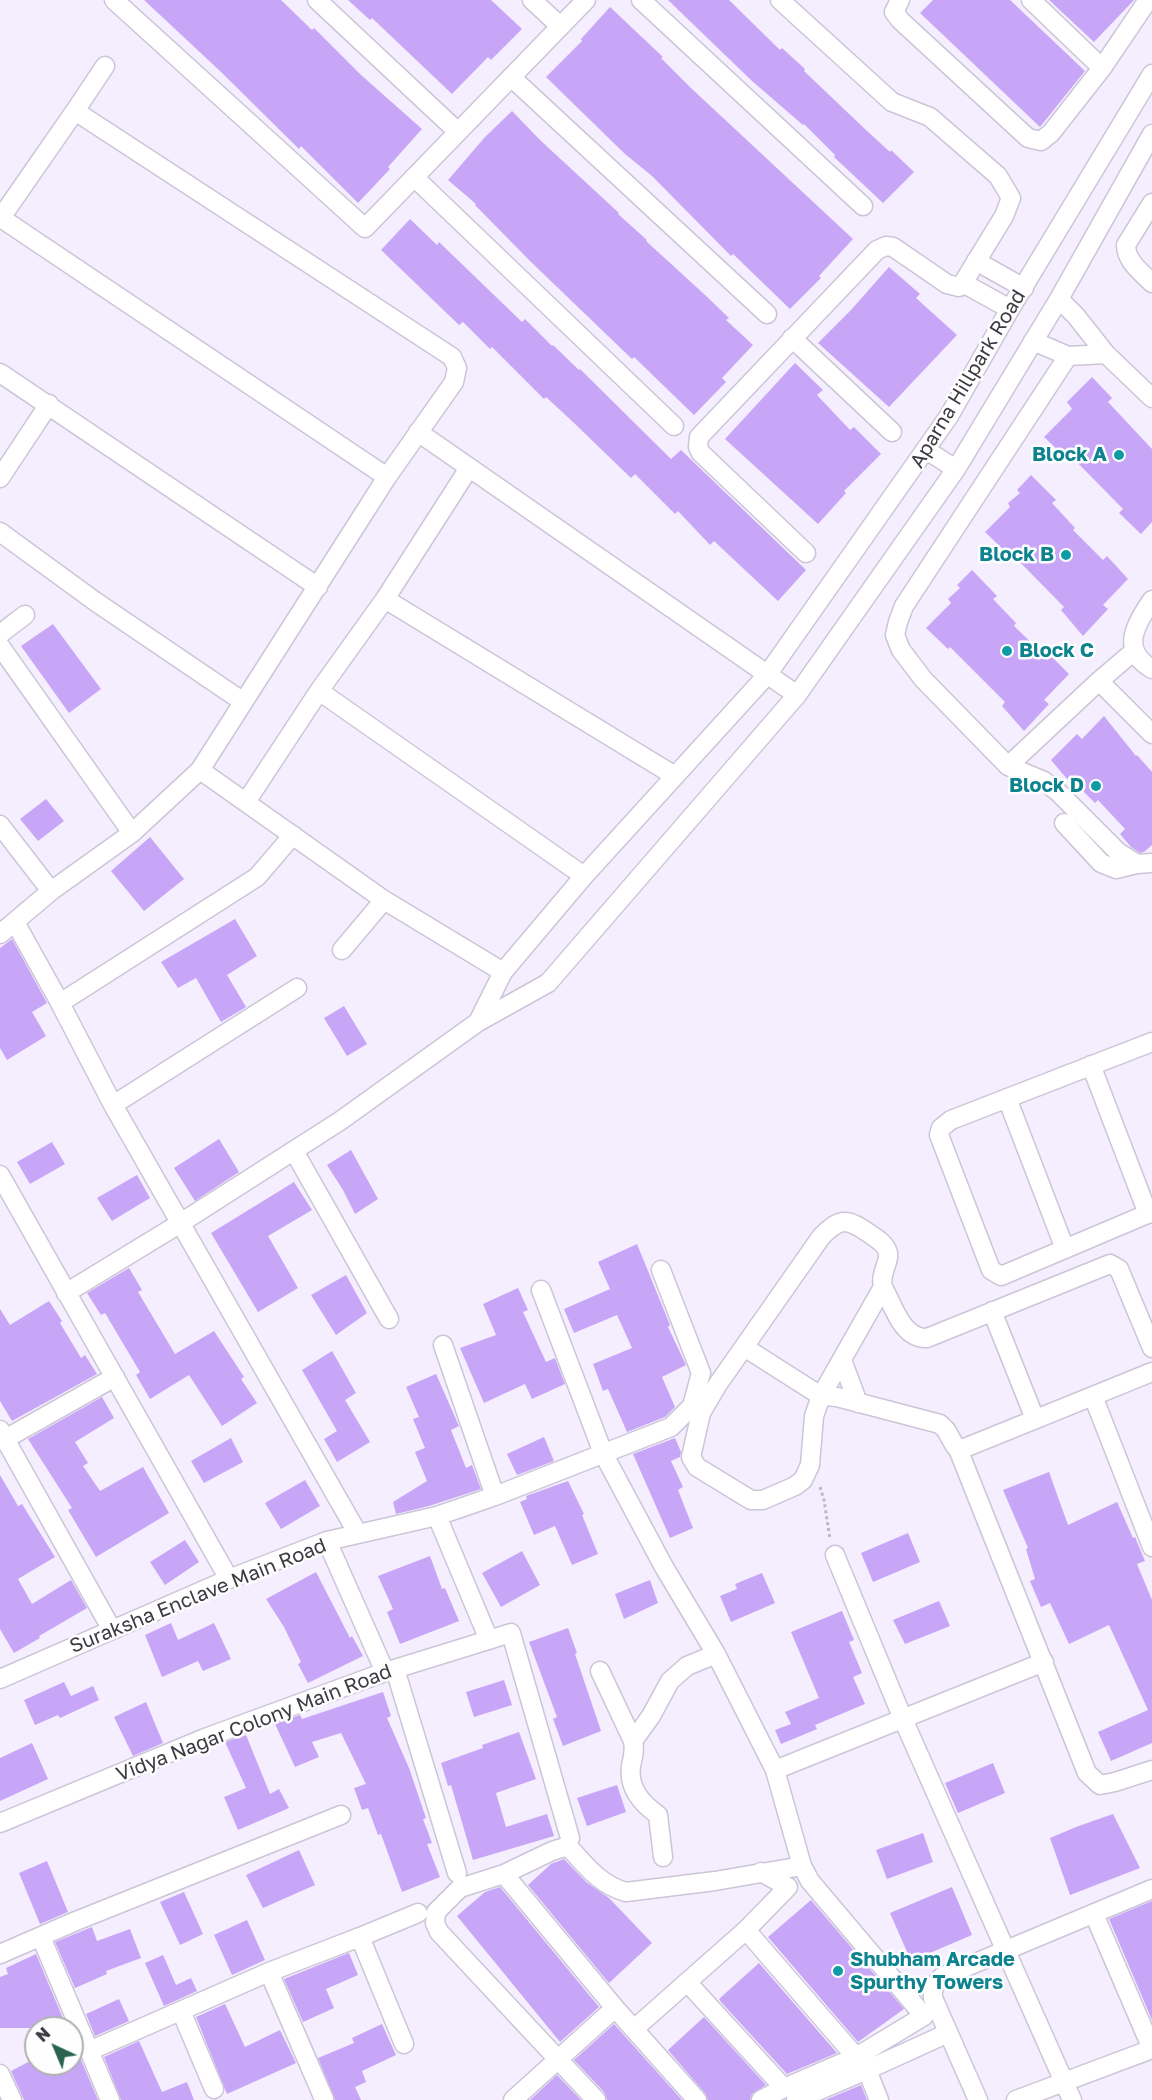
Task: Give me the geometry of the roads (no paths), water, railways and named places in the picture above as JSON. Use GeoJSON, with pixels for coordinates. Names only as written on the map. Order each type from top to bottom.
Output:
{"type":"FeatureCollection","features":[{"type":"Feature","properties":{"kind":"street"},"geometry":{"type":"LineString","coordinates":[[114,0],[365,228],[586,0]]}},
{"type":"Feature","properties":{"kind":"street"},"geometry":{"type":"LineString","coordinates":[[317,0],[458,132]]}},
{"type":"Feature","properties":{"kind":"street"},"geometry":{"type":"LineString","coordinates":[[532,0],[560,26]]}},
{"type":"Feature","properties":{"kind":"street"},"geometry":{"type":"LineString","coordinates":[[641,0],[863,206]]}},
{"type":"Feature","properties":{"kind":"street"},"geometry":{"type":"LineString","coordinates":[[780,0],[892,102],[930,117],[998,176],[1011,198],[1004,216],[959,287],[947,284],[893,247],[886,246],[877,250],[699,437],[698,447],[701,453],[806,553]]}},
{"type":"Feature","properties":{"kind":"street"},"geometry":{"type":"LineString","coordinates":[[900,0],[894,12],[900,20],[1028,138],[1041,141],[1052,133],[1102,68],[1148,0]]}},
{"type":"Feature","properties":{"kind":"street"},"geometry":{"type":"LineString","coordinates":[[1030,0],[1102,68]]}},
{"type":"Feature","properties":{"kind":"street"},"geometry":{"type":"LineString","coordinates":[[105,66],[0,219],[387,477]]}},
{"type":"Feature","properties":{"kind":"street","name":"Aparna Hillpark Road"},"geometry":{"type":"LineString","coordinates":[[478,1022],[503,972],[584,876],[767,675],[949,417],[1010,309],[1152,74]]}},
{"type":"Feature","properties":{"kind":"street"},"geometry":{"type":"LineString","coordinates":[[511,77],[767,314]]}},
{"type":"Feature","properties":{"kind":"street"},"geometry":{"type":"LineString","coordinates":[[0,934],[51,891],[132,833],[200,770],[387,477],[454,382],[457,368],[452,357],[75,111]]}},
{"type":"Feature","properties":{"kind":"street","name":"Aparna Hillpark Road"},"geometry":{"type":"LineString","coordinates":[[66,1293],[180,1224],[340,1122],[478,1022],[548,983],[797,695],[956,469],[1059,299],[1152,134]]}},
{"type":"Feature","properties":{"kind":"street"},"geometry":{"type":"LineString","coordinates":[[414,177],[674,426]]}},
{"type":"Feature","properties":{"kind":"street"},"geometry":{"type":"LineString","coordinates":[[1152,202],[1126,244],[1126,252],[1130,260],[1152,283]]}},
{"type":"Feature","properties":{"kind":"street"},"geometry":{"type":"LineString","coordinates":[[976,261],[1024,288]]}},
{"type":"Feature","properties":{"kind":"street"},"geometry":{"type":"LineString","coordinates":[[963,283],[1010,309]]}},
{"type":"Feature","properties":{"kind":"street"},"geometry":{"type":"LineString","coordinates":[[1059,299],[1076,316],[1106,354],[1152,398]]}},
{"type":"Feature","properties":{"kind":"street"},"geometry":{"type":"LineString","coordinates":[[792,338],[892,432]]}},
{"type":"Feature","properties":{"kind":"street"},"geometry":{"type":"LineString","coordinates":[[1034,341],[1068,356],[1106,354]]}},
{"type":"Feature","properties":{"kind":"street"},"geometry":{"type":"LineString","coordinates":[[1068,356],[904,606],[895,635],[901,650],[923,679],[1008,766],[1044,781],[1118,852],[1145,863]]}},
{"type":"Feature","properties":{"kind":"street"},"geometry":{"type":"LineString","coordinates":[[0,373],[318,587]]}},
{"type":"Feature","properties":{"kind":"street"},"geometry":{"type":"LineString","coordinates":[[0,478],[49,404]]}},
{"type":"Feature","properties":{"kind":"street"},"geometry":{"type":"LineString","coordinates":[[418,432],[797,695]]}},
{"type":"Feature","properties":{"kind":"street"},"geometry":{"type":"LineString","coordinates":[[926,450],[956,469]]}},
{"type":"Feature","properties":{"kind":"street"},"geometry":{"type":"LineString","coordinates":[[246,802],[319,691],[385,599],[469,468]]}},
{"type":"Feature","properties":{"kind":"street"},"geometry":{"type":"LineString","coordinates":[[0,532],[96,602],[242,701]]}},
{"type":"Feature","properties":{"kind":"street"},"geometry":{"type":"LineString","coordinates":[[385,599],[675,776]]}},
{"type":"Feature","properties":{"kind":"street"},"geometry":{"type":"LineString","coordinates":[[1152,600],[1132,638],[1133,652],[1141,663],[1152,669]]}},
{"type":"Feature","properties":{"kind":"street"},"geometry":{"type":"LineString","coordinates":[[0,634],[25,615]]}},
{"type":"Feature","properties":{"kind":"street"},"geometry":{"type":"LineString","coordinates":[[0,646],[132,833]]}},
{"type":"Feature","properties":{"kind":"street"},"geometry":{"type":"LineString","coordinates":[[1008,766],[1133,652]]}},
{"type":"Feature","properties":{"kind":"street"},"geometry":{"type":"LineString","coordinates":[[1099,681],[1152,734]]}},
{"type":"Feature","properties":{"kind":"street"},"geometry":{"type":"LineString","coordinates":[[319,691],[584,876]]}},
{"type":"Feature","properties":{"kind":"street"},"geometry":{"type":"LineString","coordinates":[[200,770],[384,900],[503,972]]}},
{"type":"Feature","properties":{"kind":"street"},"geometry":{"type":"LineString","coordinates":[[1064,823],[1101,863],[1116,869],[1145,863]]}},
{"type":"Feature","properties":{"kind":"street"},"geometry":{"type":"LineString","coordinates":[[0,825],[51,891]]}},
{"type":"Feature","properties":{"kind":"street"},"geometry":{"type":"LineString","coordinates":[[60,1003],[257,877],[293,835]]}},
{"type":"Feature","properties":{"kind":"street"},"geometry":{"type":"LineString","coordinates":[[342,950],[384,900]]}},
{"type":"Feature","properties":{"kind":"street"},"geometry":{"type":"LineString","coordinates":[[15,922],[113,1105],[358,1534]]}},
{"type":"Feature","properties":{"kind":"street"},"geometry":{"type":"LineString","coordinates":[[113,1105],[297,988]]}},
{"type":"Feature","properties":{"kind":"street"},"geometry":{"type":"LineString","coordinates":[[1091,1065],[1150,1213],[1001,1276],[991,1270],[940,1141],[941,1128],[951,1120],[1091,1065],[1152,1042]]}},
{"type":"Feature","properties":{"kind":"street"},"geometry":{"type":"LineString","coordinates":[[1007,1098],[1065,1249]]}},
{"type":"Feature","properties":{"kind":"street"},"geometry":{"type":"LineString","coordinates":[[294,1151],[389,1319]]}},
{"type":"Feature","properties":{"kind":"street"},"geometry":{"type":"LineString","coordinates":[[2,1182],[230,1579]]}},
{"type":"Feature","properties":{"kind":"street"},"geometry":{"type":"LineString","coordinates":[[883,1287],[816,1407],[810,1465],[802,1480],[795,1486],[763,1500],[752,1500],[697,1467],[691,1457],[694,1440],[701,1413],[718,1384],[821,1237],[836,1224],[847,1221],[854,1223],[883,1244],[888,1254],[882,1273],[883,1287],[904,1327],[914,1336],[927,1338],[1110,1263],[1119,1269],[1152,1348]]}},
{"type":"Feature","properties":{"kind":"street"},"geometry":{"type":"LineString","coordinates":[[661,1270],[701,1373],[718,1384]]}},
{"type":"Feature","properties":{"kind":"street"},"geometry":{"type":"LineString","coordinates":[[541,1290],[603,1452],[664,1567],[716,1654],[774,1770],[804,1870],[823,1897],[924,2016],[862,2064]]}},
{"type":"Feature","properties":{"kind":"street"},"geometry":{"type":"LineString","coordinates":[[992,1311],[1035,1419]]}},
{"type":"Feature","properties":{"kind":"street"},"geometry":{"type":"LineString","coordinates":[[443,1345],[495,1496]]}},
{"type":"Feature","properties":{"kind":"street"},"geometry":{"type":"LineString","coordinates":[[744,1347],[821,1396],[826,1395],[858,1403],[940,1424],[944,1427],[958,1449],[1087,1773],[1100,1785],[1152,1770]]}},
{"type":"Feature","properties":{"kind":"street"},"geometry":{"type":"LineString","coordinates":[[842,1360],[858,1403]]}},
{"type":"Feature","properties":{"kind":"street"},"geometry":{"type":"LineString","coordinates":[[958,1449],[1152,1372]]}},
{"type":"Feature","properties":{"kind":"street","name":"Suraksha Enclave Main Road"},"geometry":{"type":"LineString","coordinates":[[3,1671],[112,1630],[230,1579],[327,1541],[437,1516],[495,1496],[671,1426],[692,1406],[701,1373]]}},
{"type":"Feature","properties":{"kind":"street"},"geometry":{"type":"LineString","coordinates":[[112,1630],[3,1434],[115,1377]]}},
{"type":"Feature","properties":{"kind":"street"},"geometry":{"type":"LineString","coordinates":[[1093,1396],[1152,1547]]}},
{"type":"Feature","properties":{"kind":"street"},"geometry":{"type":"LineString","coordinates":[[437,1516],[489,1640]]}},
{"type":"Feature","properties":{"kind":"street"},"geometry":{"type":"LineString","coordinates":[[327,1541],[390,1670],[457,1873]]}},
{"type":"Feature","properties":{"kind":"street"},"geometry":{"type":"LineString","coordinates":[[835,1555],[903,1719],[1072,2100]]}},
{"type":"Feature","properties":{"kind":"street","name":"Vidya Nagar Colony Main Road"},"geometry":{"type":"LineString","coordinates":[[0,1822],[206,1738],[390,1670],[511,1633],[570,1838]]}},
{"type":"Feature","properties":{"kind":"street"},"geometry":{"type":"LineString","coordinates":[[633,1741],[651,1716],[670,1681],[687,1666],[716,1654]]}},
{"type":"Feature","properties":{"kind":"street"},"geometry":{"type":"LineString","coordinates":[[774,1770],[1044,1662]]}},
{"type":"Feature","properties":{"kind":"street"},"geometry":{"type":"LineString","coordinates":[[600,1671],[633,1741],[631,1770],[633,1789],[640,1800],[658,1815],[663,1857]]}},
{"type":"Feature","properties":{"kind":"street"},"geometry":{"type":"LineString","coordinates":[[0,1954],[341,1815]]}},
{"type":"Feature","properties":{"kind":"street"},"geometry":{"type":"LineString","coordinates":[[596,2100],[439,1932],[435,1923],[436,1912],[460,1888],[504,1874],[552,1851],[568,1846],[597,1878],[612,1888],[626,1892],[715,1881],[761,1872],[804,1870]]}},
{"type":"Feature","properties":{"kind":"street"},"geometry":{"type":"LineString","coordinates":[[634,2029],[746,1930],[783,1884],[804,1870]]}},
{"type":"Feature","properties":{"kind":"street"},"geometry":{"type":"LineString","coordinates":[[761,1872],[783,1884],[823,1897]]}},
{"type":"Feature","properties":{"kind":"street"},"geometry":{"type":"LineString","coordinates":[[504,1874],[615,2008],[697,2100]]}},
{"type":"Feature","properties":{"kind":"street"},"geometry":{"type":"LineString","coordinates":[[978,2100],[933,1998],[932,1990],[936,1984],[942,1977],[1152,1889]]}},
{"type":"Feature","properties":{"kind":"street"},"geometry":{"type":"LineString","coordinates":[[89,2050],[269,1972],[418,1913]]}},
{"type":"Feature","properties":{"kind":"street"},"geometry":{"type":"LineString","coordinates":[[1016,2100],[1064,2080],[1152,2049],[1094,1914]]}},
{"type":"Feature","properties":{"kind":"street"},"geometry":{"type":"LineString","coordinates":[[746,1930],[862,2064],[879,2100]]}},
{"type":"Feature","properties":{"kind":"street"},"geometry":{"type":"LineString","coordinates":[[41,1937],[110,2100]]}},
{"type":"Feature","properties":{"kind":"street"},"geometry":{"type":"LineString","coordinates":[[360,1937],[404,2044]]}},
{"type":"Feature","properties":{"kind":"street"},"geometry":{"type":"LineString","coordinates":[[269,1972],[324,2099]]}},
{"type":"Feature","properties":{"kind":"street"},"geometry":{"type":"LineString","coordinates":[[687,1982],[790,2094]]}},
{"type":"Feature","properties":{"kind":"street"},"geometry":{"type":"LineString","coordinates":[[513,2100],[615,2008]]}},
{"type":"Feature","properties":{"kind":"street"},"geometry":{"type":"LineString","coordinates":[[181,2011],[214,2089]]}},
{"type":"Feature","properties":{"kind":"street"},"geometry":{"type":"LineString","coordinates":[[761,2100],[790,2094],[862,2064],[948,2033]]}},
{"type":"Feature","properties":{"kind":"street"},"geometry":{"type":"LineString","coordinates":[[0,2074],[12,2100]]}},
{"type":"Feature","properties":{"kind":"place","name":"Block A"},"geometry":{"type":"Point","coordinates":[1119,455]}},
{"type":"Feature","properties":{"kind":"place","name":"Block B"},"geometry":{"type":"Point","coordinates":[1066,555]}},
{"type":"Feature","properties":{"kind":"place","name":"Block C"},"geometry":{"type":"Point","coordinates":[1007,651]}},
{"type":"Feature","properties":{"kind":"place","name":"Block D"},"geometry":{"type":"Point","coordinates":[1096,786]}},
{"type":"Feature","properties":{"kind":"place","name":"Shubham Arcade Spurthy Towers"},"geometry":{"type":"Point","coordinates":[838,1971]}}]}
